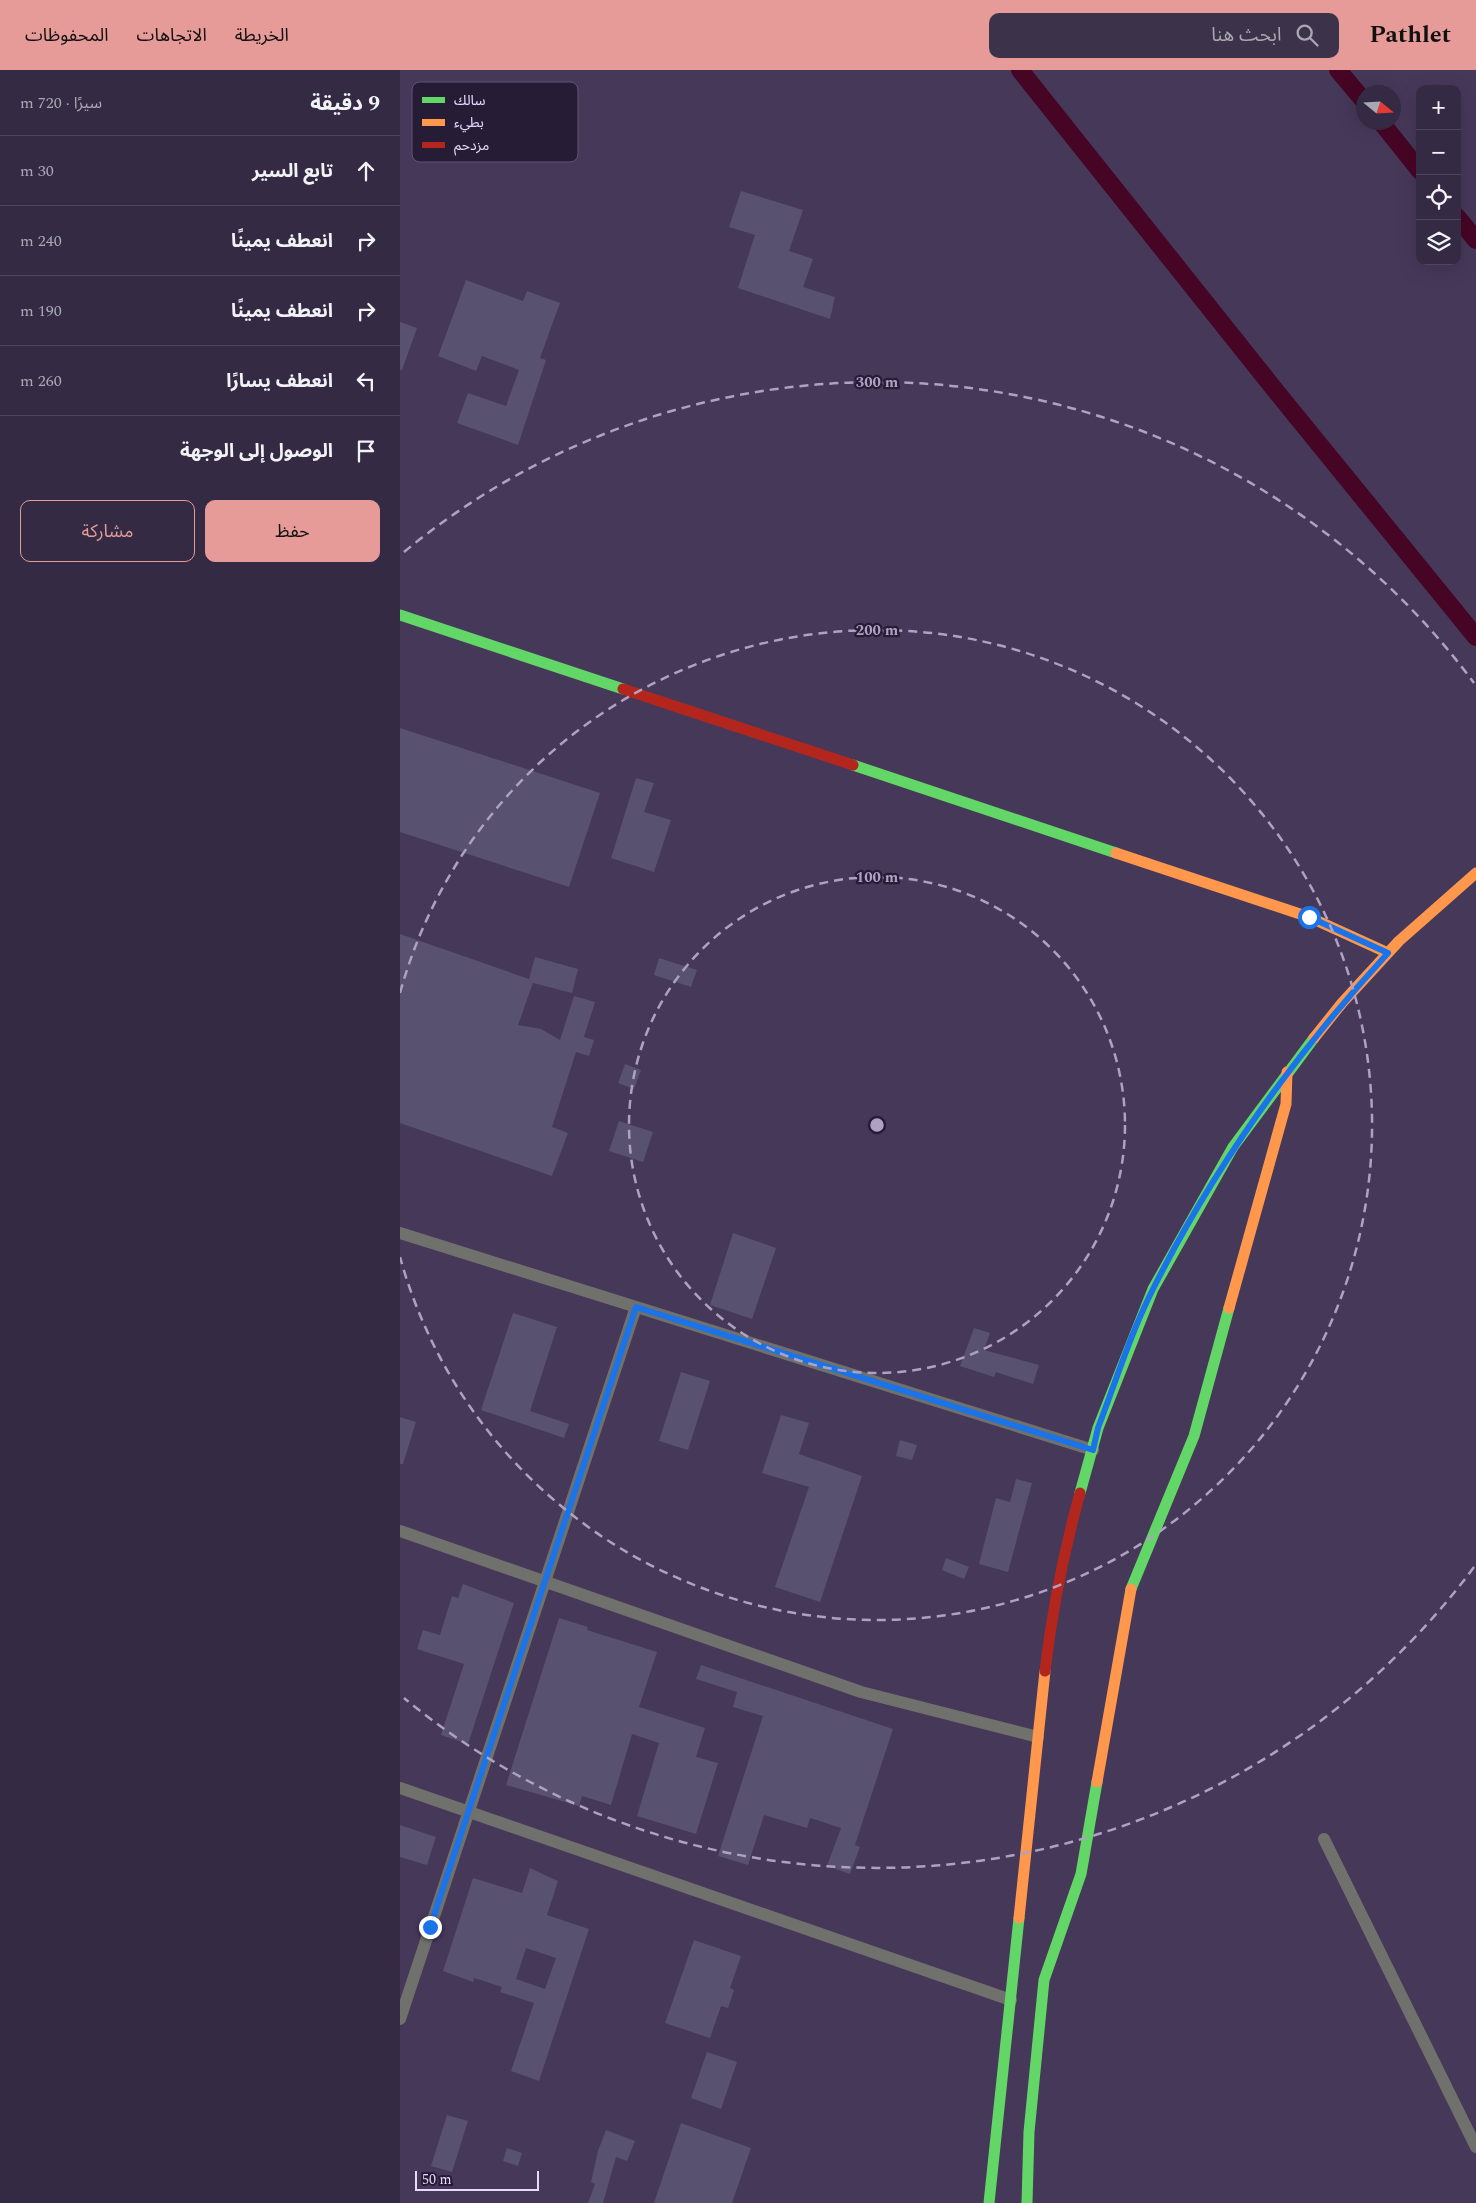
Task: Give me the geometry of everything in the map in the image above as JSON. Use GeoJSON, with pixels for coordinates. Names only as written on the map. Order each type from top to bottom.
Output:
{"type":"FeatureCollection","features":[{"type":"Feature","properties":{"kind":"street"},"geometry":{"type":"LineString","coordinates":[[400,615],[1309,917],[1388,953]]}},
{"type":"Feature","properties":{"kind":"street"},"geometry":{"type":"LineString","coordinates":[[989,2203],[1049,1638],[1064,1556],[1084,1472],[1102,1420],[1153,1289],[1233,1147],[1287,1072],[1342,1003],[1388,953],[1456,888],[1476,873]]}},
{"type":"Feature","properties":{"kind":"street"},"geometry":{"type":"LineString","coordinates":[[1027,2203],[1029,2132],[1044,1980],[1081,1874],[1128,1597],[1194,1436],[1286,1104],[1287,1072]]}},
{"type":"Feature","properties":{"kind":"street"},"geometry":{"type":"LineString","coordinates":[[400,1233],[1093,1450]]}},
{"type":"Feature","properties":{"kind":"street"},"geometry":{"type":"LineString","coordinates":[[400,2017],[636,1307]]}},
{"type":"Feature","properties":{"kind":"street"},"geometry":{"type":"LineString","coordinates":[[400,1531],[862,1692],[1038,1738]]}},
{"type":"Feature","properties":{"kind":"street"},"geometry":{"type":"LineString","coordinates":[[400,1788],[1012,2000]]}},
{"type":"Feature","properties":{"kind":"street"},"geometry":{"type":"LineString","coordinates":[[1324,1839],[1476,2147]]}},
{"type":"Feature","properties":{"kind":"building"},"geometry":{"type":"Polygon","coordinates":[[[741,191],[803,210],[789,251],[813,259],[803,287],[835,297],[830,319],[738,288],[755,235],[729,227],[741,191]]]}},
{"type":"Feature","properties":{"kind":"building"},"geometry":{"type":"Polygon","coordinates":[[[466,280],[523,301],[527,291],[560,303],[540,358],[546,360],[518,445],[457,423],[468,393],[506,406],[519,370],[482,356],[476,371],[438,356],[466,280]]]}},
{"type":"Feature","properties":{"kind":"building"},"geometry":{"type":"Polygon","coordinates":[[[400,322],[417,328],[402,370],[400,370],[400,322]]]}},
{"type":"Feature","properties":{"kind":"building"},"geometry":{"type":"Polygon","coordinates":[[[400,728],[600,793],[569,887],[400,832],[400,728]]]}},
{"type":"Feature","properties":{"kind":"building"},"geometry":{"type":"Polygon","coordinates":[[[636,778],[654,783],[644,812],[671,820],[654,872],[611,858],[636,778]]]}},
{"type":"Feature","properties":{"kind":"building"},"geometry":{"type":"Polygon","coordinates":[[[400,934],[529,979],[535,957],[578,969],[572,993],[533,983],[518,1025],[541,1029],[560,1040],[574,996],[595,1002],[584,1037],[594,1040],[589,1056],[576,1052],[552,1127],[568,1133],[552,1176],[400,1123],[400,934]]]}},
{"type":"Feature","properties":{"kind":"building"},"geometry":{"type":"Polygon","coordinates":[[[659,958],[697,970],[691,987],[654,975],[659,958]]]}},
{"type":"Feature","properties":{"kind":"building"},"geometry":{"type":"Polygon","coordinates":[[[625,1064],[641,1070],[634,1089],[618,1083],[625,1064]]]}},
{"type":"Feature","properties":{"kind":"building"},"geometry":{"type":"Polygon","coordinates":[[[619,1121],[653,1132],[643,1162],[609,1151],[619,1121]]]}},
{"type":"Feature","properties":{"kind":"building"},"geometry":{"type":"Polygon","coordinates":[[[733,1233],[776,1248],[752,1319],[710,1305],[733,1233]]]}},
{"type":"Feature","properties":{"kind":"building"},"geometry":{"type":"Polygon","coordinates":[[[513,1313],[557,1327],[530,1411],[569,1424],[564,1438],[481,1410],[513,1313]]]}},
{"type":"Feature","properties":{"kind":"building"},"geometry":{"type":"Polygon","coordinates":[[[974,1328],[990,1333],[984,1350],[1039,1365],[1033,1384],[996,1372],[994,1377],[960,1366],[974,1328]]]}},
{"type":"Feature","properties":{"kind":"building"},"geometry":{"type":"Polygon","coordinates":[[[681,1372],[710,1381],[688,1450],[659,1441],[681,1372]]]}},
{"type":"Feature","properties":{"kind":"building"},"geometry":{"type":"Polygon","coordinates":[[[781,1415],[809,1423],[799,1454],[862,1476],[820,1602],[775,1587],[809,1487],[762,1473],[781,1415]]]}},
{"type":"Feature","properties":{"kind":"building"},"geometry":{"type":"Polygon","coordinates":[[[400,1417],[416,1422],[403,1464],[400,1464],[400,1417]]]}},
{"type":"Feature","properties":{"kind":"building"},"geometry":{"type":"Polygon","coordinates":[[[900,1440],[917,1445],[912,1460],[896,1456],[900,1440]]]}},
{"type":"Feature","properties":{"kind":"building"},"geometry":{"type":"Polygon","coordinates":[[[1016,1479],[1032,1483],[1008,1572],[979,1564],[996,1498],[1010,1502],[1016,1479]]]}},
{"type":"Feature","properties":{"kind":"building"},"geometry":{"type":"Polygon","coordinates":[[[946,1558],[969,1567],[964,1579],[942,1570],[946,1558]]]}},
{"type":"Feature","properties":{"kind":"building"},"geometry":{"type":"Polygon","coordinates":[[[463,1584],[514,1603],[468,1744],[441,1735],[464,1664],[417,1649],[423,1630],[440,1635],[452,1596],[458,1598],[463,1584]]]}},
{"type":"Feature","properties":{"kind":"building"},"geometry":{"type":"Polygon","coordinates":[[[559,1618],[588,1627],[587,1630],[657,1652],[639,1707],[705,1728],[696,1757],[718,1763],[696,1834],[637,1816],[659,1743],[632,1734],[611,1805],[582,1796],[579,1806],[506,1785],[559,1618]]]}},
{"type":"Feature","properties":{"kind":"building"},"geometry":{"type":"Polygon","coordinates":[[[701,1665],[893,1729],[855,1845],[860,1847],[850,1874],[827,1866],[841,1828],[810,1818],[807,1828],[764,1815],[748,1865],[718,1856],[763,1716],[733,1707],[737,1692],[696,1679],[701,1665]]]}},
{"type":"Feature","properties":{"kind":"building"},"geometry":{"type":"Polygon","coordinates":[[[400,1825],[436,1837],[427,1865],[400,1857],[400,1825]]]}},
{"type":"Feature","properties":{"kind":"building"},"geometry":{"type":"Polygon","coordinates":[[[530,1868],[558,1881],[547,1915],[589,1929],[539,2081],[511,2071],[534,2003],[500,1992],[502,1987],[474,1978],[473,1982],[443,1971],[473,1878],[522,1893],[530,1868]],[[526,1948],[516,1979],[545,1989],[556,1958],[526,1948]]]}},
{"type":"Feature","properties":{"kind":"building"},"geometry":{"type":"Polygon","coordinates":[[[694,1940],[741,1956],[730,1988],[734,1990],[728,2008],[721,2006],[710,2038],[665,2023],[694,1940]]]}},
{"type":"Feature","properties":{"kind":"building"},"geometry":{"type":"Polygon","coordinates":[[[707,2052],[737,2062],[721,2109],[691,2098],[707,2052]]]}},
{"type":"Feature","properties":{"kind":"building"},"geometry":{"type":"Polygon","coordinates":[[[447,2115],[468,2121],[452,2172],[431,2166],[447,2115]]]}},
{"type":"Feature","properties":{"kind":"building"},"geometry":{"type":"Polygon","coordinates":[[[681,2123],[751,2148],[732,2203],[654,2203],[681,2123]]]}},
{"type":"Feature","properties":{"kind":"building"},"geometry":{"type":"Polygon","coordinates":[[[606,2130],[635,2141],[627,2161],[616,2157],[603,2203],[588,2203],[595,2184],[591,2182],[598,2151],[606,2130]]]}},
{"type":"Feature","properties":{"kind":"building"},"geometry":{"type":"Polygon","coordinates":[[[507,2148],[522,2153],[518,2166],[503,2161],[507,2148]]]}},
{"type":"Feature","properties":{"kind":"waterway"},"geometry":{"type":"LineString","coordinates":[[1020,70],[1275,390],[1476,637]]}},
{"type":"Feature","properties":{"kind":"waterway"},"geometry":{"type":"LineString","coordinates":[[1338,70],[1356,91]]}},
{"type":"Feature","properties":{"kind":"waterway"},"geometry":{"type":"LineString","coordinates":[[1387,130],[1416,166]]}},
{"type":"Feature","properties":{"kind":"waterway"},"geometry":{"type":"LineString","coordinates":[[1459,220],[1476,240]]}},
{"type":"Feature","properties":{"kind":"traffic: fast"},"geometry":{"type":"LineString","coordinates":[[400,615],[623,689]]}},
{"type":"Feature","properties":{"kind":"traffic: fast"},"geometry":{"type":"LineString","coordinates":[[853,765],[1116,853]]}},
{"type":"Feature","properties":{"kind":"traffic: fast"},"geometry":{"type":"LineString","coordinates":[[1080,1493],[1098,1428],[1153,1289],[1233,1147],[1314,1038]]}},
{"type":"Feature","properties":{"kind":"traffic: fast"},"geometry":{"type":"LineString","coordinates":[[1131,1589],[1194,1436],[1229,1308]]}},
{"type":"Feature","properties":{"kind":"traffic: fast"},"geometry":{"type":"LineString","coordinates":[[1027,2203],[1029,2132],[1044,1980],[1081,1874],[1097,1782]]}},
{"type":"Feature","properties":{"kind":"traffic: fast"},"geometry":{"type":"LineString","coordinates":[[989,2203],[1019,1918]]}},
{"type":"Feature","properties":{"kind":"traffic: slow"},"geometry":{"type":"LineString","coordinates":[[1116,853],[1309,917],[1388,953]]}},
{"type":"Feature","properties":{"kind":"traffic: slow"},"geometry":{"type":"LineString","coordinates":[[1314,1038],[1342,1003],[1399,941],[1476,873]]}},
{"type":"Feature","properties":{"kind":"traffic: slow"},"geometry":{"type":"LineString","coordinates":[[1229,1308],[1286,1104],[1287,1072]]}},
{"type":"Feature","properties":{"kind":"traffic: slow"},"geometry":{"type":"LineString","coordinates":[[1097,1782],[1131,1589]]}},
{"type":"Feature","properties":{"kind":"traffic: slow"},"geometry":{"type":"LineString","coordinates":[[1019,1918],[1045,1671]]}},
{"type":"Feature","properties":{"kind":"traffic: jam"},"geometry":{"type":"LineString","coordinates":[[623,689],[853,765]]}},
{"type":"Feature","properties":{"kind":"traffic: jam"},"geometry":{"type":"LineString","coordinates":[[1045,1671],[1059,1581],[1080,1493]]}},
{"type":"Feature","properties":{"kind":"route"},"geometry":{"type":"LineString","coordinates":[[430,1927],[636,1307],[1093,1450],[1098,1428],[1153,1289],[1191,1218],[1233,1147],[1287,1072],[1342,1003],[1388,953],[1309,917]]}}]}
